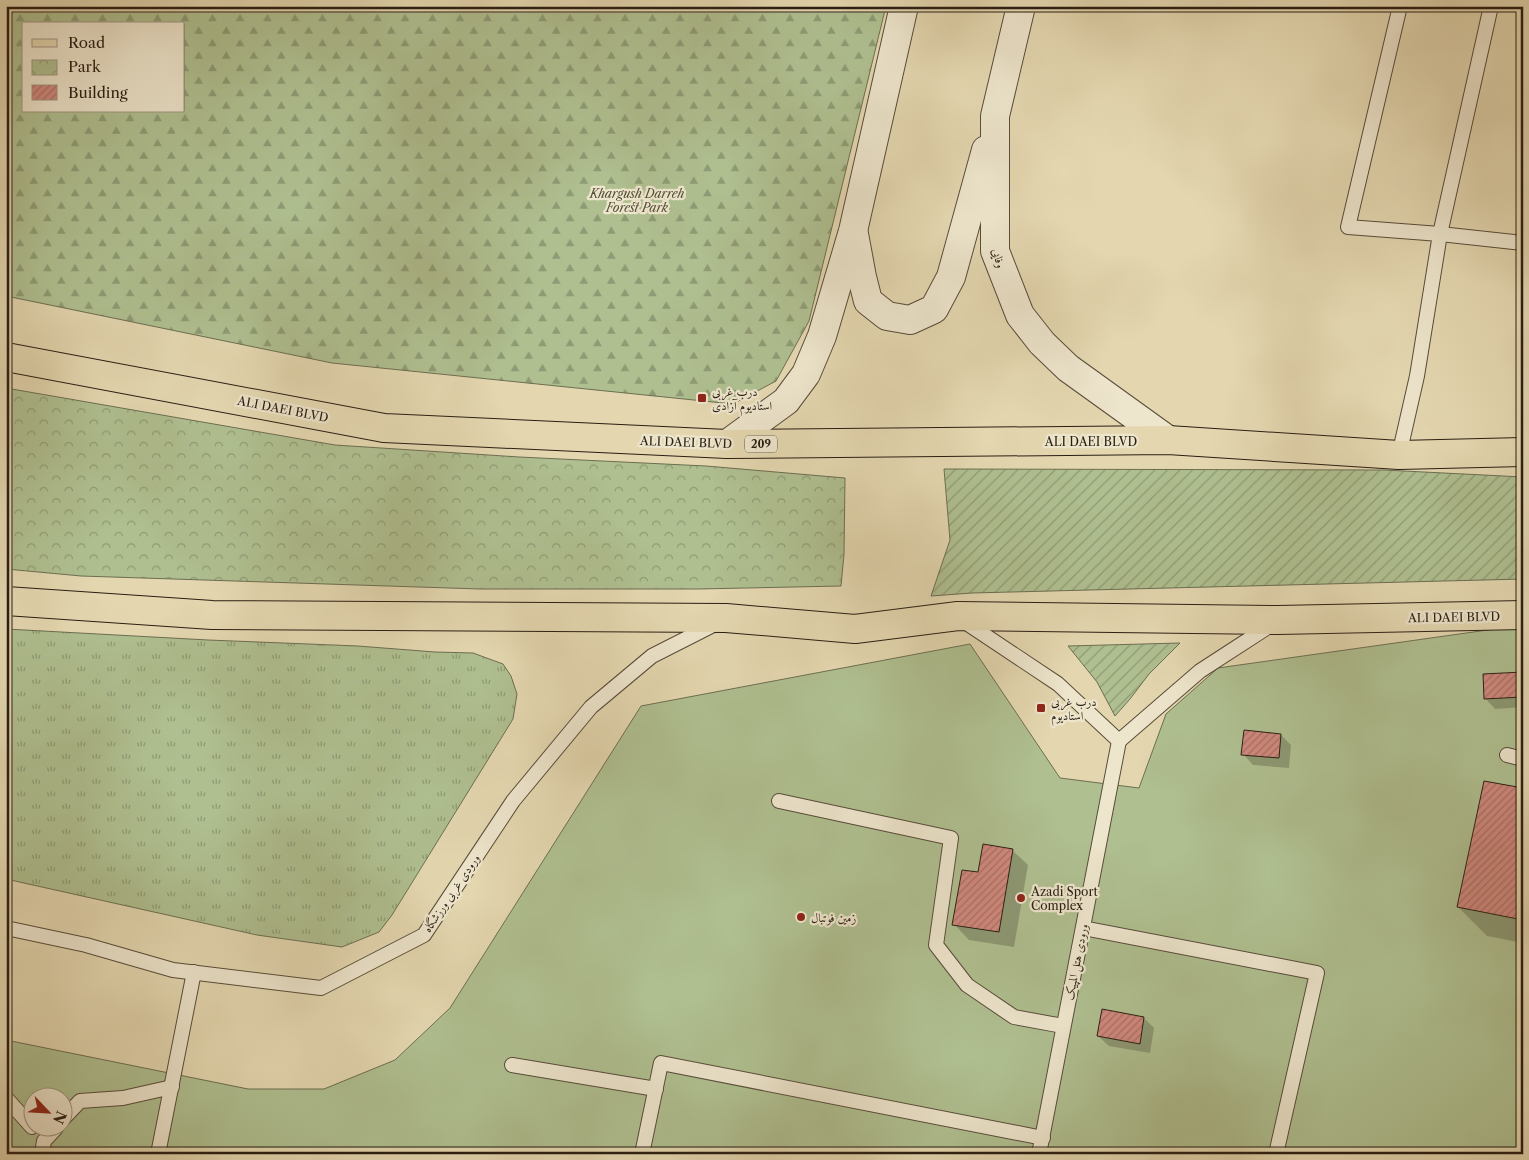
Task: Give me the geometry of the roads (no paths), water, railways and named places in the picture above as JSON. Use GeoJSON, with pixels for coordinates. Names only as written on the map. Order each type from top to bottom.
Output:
{"type":"FeatureCollection","features":[{"type":"Feature","properties":{"kind":"main road","name":"ALI DAEI BLVD"},"geometry":{"type":"LineString","coordinates":[[6,357],[384,428],[727,444],[1168,440],[1399,455],[1523,452]]}},
{"type":"Feature","properties":{"kind":"main road","name":"ALI DAEI BLVD"},"geometry":{"type":"LineString","coordinates":[[6,601],[212,615],[726,618],[854,629],[958,616],[1278,620],[1523,616]]}},
{"type":"Feature","properties":{"kind":"street"},"geometry":{"type":"LineString","coordinates":[[727,444],[786,401],[806,374],[822,336],[853,230],[904,6]]}},
{"type":"Feature","properties":{"kind":"street","name":"وفایی"},"geometry":{"type":"LineString","coordinates":[[1022,6],[996,116],[995,250],[1020,314],[1042,343],[1068,368],[1168,440]]}},
{"type":"Feature","properties":{"kind":"street"},"geometry":{"type":"LineString","coordinates":[[853,230],[868,301],[887,316],[910,320],[934,309],[951,277],[996,116]]}},
{"type":"Feature","properties":{"kind":"lane"},"geometry":{"type":"LineString","coordinates":[[1400,6],[1348,227],[1523,243]]}},
{"type":"Feature","properties":{"kind":"lane"},"geometry":{"type":"LineString","coordinates":[[1399,455],[1417,376],[1440,234],[1492,6]]}},
{"type":"Feature","properties":{"kind":"lane"},"geometry":{"type":"LineString","coordinates":[[958,616],[1058,684],[1119,741],[1200,671],[1278,620]]}},
{"type":"Feature","properties":{"kind":"lane","name":"ورودی غربی ورزشگاه"},"geometry":{"type":"LineString","coordinates":[[6,928],[86,945],[172,970],[321,988],[424,935],[512,801],[591,707],[652,656],[726,618]]}},
{"type":"Feature","properties":{"kind":"lane","name":"ورودی هتل المپیک"},"geometry":{"type":"LineString","coordinates":[[1039,1154],[1119,741]]}},
{"type":"Feature","properties":{"kind":"lane"},"geometry":{"type":"LineString","coordinates":[[1508,755],[1523,759]]}},
{"type":"Feature","properties":{"kind":"lane"},"geometry":{"type":"LineString","coordinates":[[778,801],[951,838],[936,945],[967,985],[1014,1018],[1063,1026]]}},
{"type":"Feature","properties":{"kind":"lane"},"geometry":{"type":"LineString","coordinates":[[1083,928],[1317,973],[1276,1154]]}},
{"type":"Feature","properties":{"kind":"lane"},"geometry":{"type":"LineString","coordinates":[[158,1154],[194,972]]}},
{"type":"Feature","properties":{"kind":"lane"},"geometry":{"type":"LineString","coordinates":[[642,1154],[661,1063],[1043,1138]]}},
{"type":"Feature","properties":{"kind":"lane"},"geometry":{"type":"LineString","coordinates":[[512,1066],[656,1089]]}},
{"type":"Feature","properties":{"kind":"lane"},"geometry":{"type":"LineString","coordinates":[[72,1109],[80,1101],[123,1098],[172,1087]]}},
{"type":"Feature","properties":{"kind":"lane"},"geometry":{"type":"LineString","coordinates":[[6,1098],[22,1115]]}},
{"type":"Feature","properties":{"kind":"place","name":"درب غربی استادیوم آزادی"},"geometry":{"type":"Point","coordinates":[702,398]}},
{"type":"Feature","properties":{"kind":"place","name":"درب غربی استادیوم"},"geometry":{"type":"Point","coordinates":[1041,708]}},
{"type":"Feature","properties":{"kind":"place","name":"Azadi Sport Complex"},"geometry":{"type":"Point","coordinates":[1021,898]}},
{"type":"Feature","properties":{"kind":"place","name":"زمین فوتبال"},"geometry":{"type":"Point","coordinates":[801,917]}},
{"type":"Feature","properties":{"kind":"park label","name":"Khargush Darreh Forest Park"},"geometry":{"type":"Point","coordinates":[637,200]}}]}
